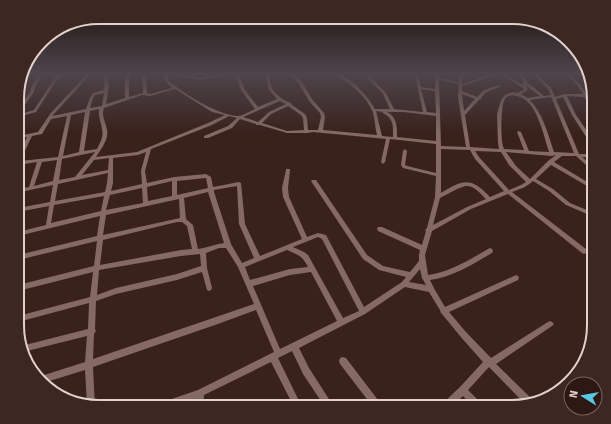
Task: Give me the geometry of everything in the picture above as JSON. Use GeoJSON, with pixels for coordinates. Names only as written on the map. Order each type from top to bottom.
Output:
{"type":"FeatureCollection","features":[{"type":"Feature","properties":{"kind":"street"},"geometry":{"type":"LineString","coordinates":[[24,104],[32,93]]}},
{"type":"Feature","properties":{"kind":"street"},"geometry":{"type":"LineString","coordinates":[[24,115],[35,110],[46,93]]}},
{"type":"Feature","properties":{"kind":"street"},"geometry":{"type":"LineString","coordinates":[[24,136],[40,133],[50,118],[72,93]]}},
{"type":"Feature","properties":{"kind":"street"},"geometry":{"type":"LineString","coordinates":[[81,154],[88,110],[93,95],[100,93]]}},
{"type":"Feature","properties":{"kind":"street"},"geometry":{"type":"LineString","coordinates":[[77,178],[102,146],[105,130],[101,122],[106,93]]}},
{"type":"Feature","properties":{"kind":"street"},"geometry":{"type":"LineString","coordinates":[[127,93],[127,98]]}},
{"type":"Feature","properties":{"kind":"street"},"geometry":{"type":"LineString","coordinates":[[50,118],[88,110],[144,93]]}},
{"type":"Feature","properties":{"kind":"street"},"geometry":{"type":"LineString","coordinates":[[183,93],[213,111],[240,117],[287,132],[320,132],[395,138],[470,148],[587,156]]}},
{"type":"Feature","properties":{"kind":"street"},"geometry":{"type":"LineString","coordinates":[[245,93],[257,109]]}},
{"type":"Feature","properties":{"kind":"street"},"geometry":{"type":"LineString","coordinates":[[274,93],[280,99],[290,104],[303,114],[306,132]]}},
{"type":"Feature","properties":{"kind":"street"},"geometry":{"type":"LineString","coordinates":[[306,93],[324,117],[320,132]]}},
{"type":"Feature","properties":{"kind":"street"},"geometry":{"type":"LineString","coordinates":[[361,93],[374,110],[380,137]]}},
{"type":"Feature","properties":{"kind":"street"},"geometry":{"type":"LineString","coordinates":[[384,93],[392,110]]}},
{"type":"Feature","properties":{"kind":"street"},"geometry":{"type":"LineString","coordinates":[[420,93],[425,113]]}},
{"type":"Feature","properties":{"kind":"street"},"geometry":{"type":"LineString","coordinates":[[437,93],[439,145],[438,197],[423,248],[421,263],[425,278],[443,311],[525,398]]}},
{"type":"Feature","properties":{"kind":"street"},"geometry":{"type":"LineString","coordinates":[[460,93],[470,148],[508,192],[584,251]]}},
{"type":"Feature","properties":{"kind":"street"},"geometry":{"type":"LineString","coordinates":[[462,93],[479,99]]}},
{"type":"Feature","properties":{"kind":"street"},"geometry":{"type":"LineString","coordinates":[[463,115],[485,93]]}},
{"type":"Feature","properties":{"kind":"street"},"geometry":{"type":"LineString","coordinates":[[537,93],[543,97]]}},
{"type":"Feature","properties":{"kind":"street"},"geometry":{"type":"LineString","coordinates":[[552,93],[578,155],[587,163]]}},
{"type":"Feature","properties":{"kind":"street"},"geometry":{"type":"LineString","coordinates":[[552,154],[534,107],[518,94],[508,94],[505,96],[501,102],[499,126],[501,150],[513,167],[532,180],[551,190],[568,204],[587,212]]}},
{"type":"Feature","properties":{"kind":"street"},"geometry":{"type":"LineString","coordinates":[[564,95],[587,133]]}},
{"type":"Feature","properties":{"kind":"street"},"geometry":{"type":"LineString","coordinates":[[526,99],[564,95],[585,95],[587,97]]}},
{"type":"Feature","properties":{"kind":"street"},"geometry":{"type":"LineString","coordinates":[[206,137],[230,127],[240,117],[280,99]]}},
{"type":"Feature","properties":{"kind":"street"},"geometry":{"type":"LineString","coordinates":[[258,124],[270,113],[290,104]]}},
{"type":"Feature","properties":{"kind":"street"},"geometry":{"type":"LineString","coordinates":[[374,110],[392,110],[438,115]]}},
{"type":"Feature","properties":{"kind":"street"},"geometry":{"type":"LineString","coordinates":[[380,110],[393,117],[395,121],[395,138]]}},
{"type":"Feature","properties":{"kind":"street"},"geometry":{"type":"LineString","coordinates":[[48,227],[69,115]]}},
{"type":"Feature","properties":{"kind":"street"},"geometry":{"type":"LineString","coordinates":[[91,159],[129,155],[149,149],[228,115]]}},
{"type":"Feature","properties":{"kind":"street"},"geometry":{"type":"LineString","coordinates":[[520,132],[527,152]]}},
{"type":"Feature","properties":{"kind":"street"},"geometry":{"type":"LineString","coordinates":[[24,149],[30,136]]}},
{"type":"Feature","properties":{"kind":"street"},"geometry":{"type":"LineString","coordinates":[[383,162],[388,138]]}},
{"type":"Feature","properties":{"kind":"street"},"geometry":{"type":"LineString","coordinates":[[146,204],[143,171],[149,149]]}},
{"type":"Feature","properties":{"kind":"street"},"geometry":{"type":"LineString","coordinates":[[24,161],[60,158],[98,150]]}},
{"type":"Feature","properties":{"kind":"street"},"geometry":{"type":"LineString","coordinates":[[404,152],[403,163],[405,167],[439,175]]}},
{"type":"Feature","properties":{"kind":"street"},"geometry":{"type":"LineString","coordinates":[[428,230],[469,208],[508,192],[532,180],[550,162],[560,155]]}},
{"type":"Feature","properties":{"kind":"street"},"geometry":{"type":"LineString","coordinates":[[91,400],[89,364],[93,300],[103,213],[111,175],[109,171],[111,156]]}},
{"type":"Feature","properties":{"kind":"street"},"geometry":{"type":"LineString","coordinates":[[31,188],[40,160]]}},
{"type":"Feature","properties":{"kind":"street"},"geometry":{"type":"LineString","coordinates":[[550,162],[587,184]]}},
{"type":"Feature","properties":{"kind":"street"},"geometry":{"type":"LineString","coordinates":[[288,170],[285,188],[286,196],[305,240]]}},
{"type":"Feature","properties":{"kind":"street"},"geometry":{"type":"LineString","coordinates":[[24,190],[109,171]]}},
{"type":"Feature","properties":{"kind":"street"},"geometry":{"type":"LineString","coordinates":[[24,209],[107,194],[174,179],[208,177],[213,201],[228,245],[241,266],[295,400]]}},
{"type":"Feature","properties":{"kind":"street"},"geometry":{"type":"LineString","coordinates":[[174,179],[184,220],[190,225],[194,251]]}},
{"type":"Feature","properties":{"kind":"street"},"geometry":{"type":"LineString","coordinates":[[314,181],[365,257],[381,268],[410,275]]}},
{"type":"Feature","properties":{"kind":"street"},"geometry":{"type":"LineString","coordinates":[[24,233],[103,213],[239,184],[242,224],[258,259]]}},
{"type":"Feature","properties":{"kind":"street"},"geometry":{"type":"LineString","coordinates":[[438,197],[459,186],[469,184],[474,185],[490,200]]}},
{"type":"Feature","properties":{"kind":"street"},"geometry":{"type":"LineString","coordinates":[[24,256],[163,222],[184,220]]}},
{"type":"Feature","properties":{"kind":"street"},"geometry":{"type":"LineString","coordinates":[[380,229],[423,248]]}},
{"type":"Feature","properties":{"kind":"street"},"geometry":{"type":"LineString","coordinates":[[241,266],[318,234],[324,237],[363,312]]}},
{"type":"Feature","properties":{"kind":"street"},"geometry":{"type":"LineString","coordinates":[[24,286],[97,268],[194,251],[203,251],[228,245]]}},
{"type":"Feature","properties":{"kind":"street"},"geometry":{"type":"LineString","coordinates":[[286,247],[302,254],[342,323]]}},
{"type":"Feature","properties":{"kind":"street"},"geometry":{"type":"LineString","coordinates":[[203,251],[204,268],[209,288]]}},
{"type":"Feature","properties":{"kind":"street"},"geometry":{"type":"LineString","coordinates":[[425,278],[441,276],[490,251]]}},
{"type":"Feature","properties":{"kind":"street"},"geometry":{"type":"LineString","coordinates":[[180,400],[200,393],[363,312],[404,284],[421,263]]}},
{"type":"Feature","properties":{"kind":"street"},"geometry":{"type":"LineString","coordinates":[[24,317],[93,300],[116,291],[177,277],[204,268]]}},
{"type":"Feature","properties":{"kind":"street"},"geometry":{"type":"LineString","coordinates":[[248,284],[290,272],[312,269]]}},
{"type":"Feature","properties":{"kind":"street"},"geometry":{"type":"LineString","coordinates":[[443,311],[516,278]]}},
{"type":"Feature","properties":{"kind":"street"},"geometry":{"type":"LineString","coordinates":[[404,284],[430,289]]}},
{"type":"Feature","properties":{"kind":"street"},"geometry":{"type":"LineString","coordinates":[[46,378],[70,372],[89,364],[222,320],[257,306]]}},
{"type":"Feature","properties":{"kind":"street"},"geometry":{"type":"LineString","coordinates":[[452,400],[489,362],[550,324]]}},
{"type":"Feature","properties":{"kind":"street"},"geometry":{"type":"LineString","coordinates":[[28,347],[92,331]]}},
{"type":"Feature","properties":{"kind":"street"},"geometry":{"type":"LineString","coordinates":[[294,346],[306,372],[325,400]]}},
{"type":"Feature","properties":{"kind":"street"},"geometry":{"type":"LineString","coordinates":[[343,361],[373,400]]}},
{"type":"Feature","properties":{"kind":"street"},"geometry":{"type":"LineString","coordinates":[[463,390],[472,400]]}},
{"type":"Feature","properties":{"kind":"street"},"geometry":{"type":"LineString","coordinates":[[200,393],[200,400]]}}]}
